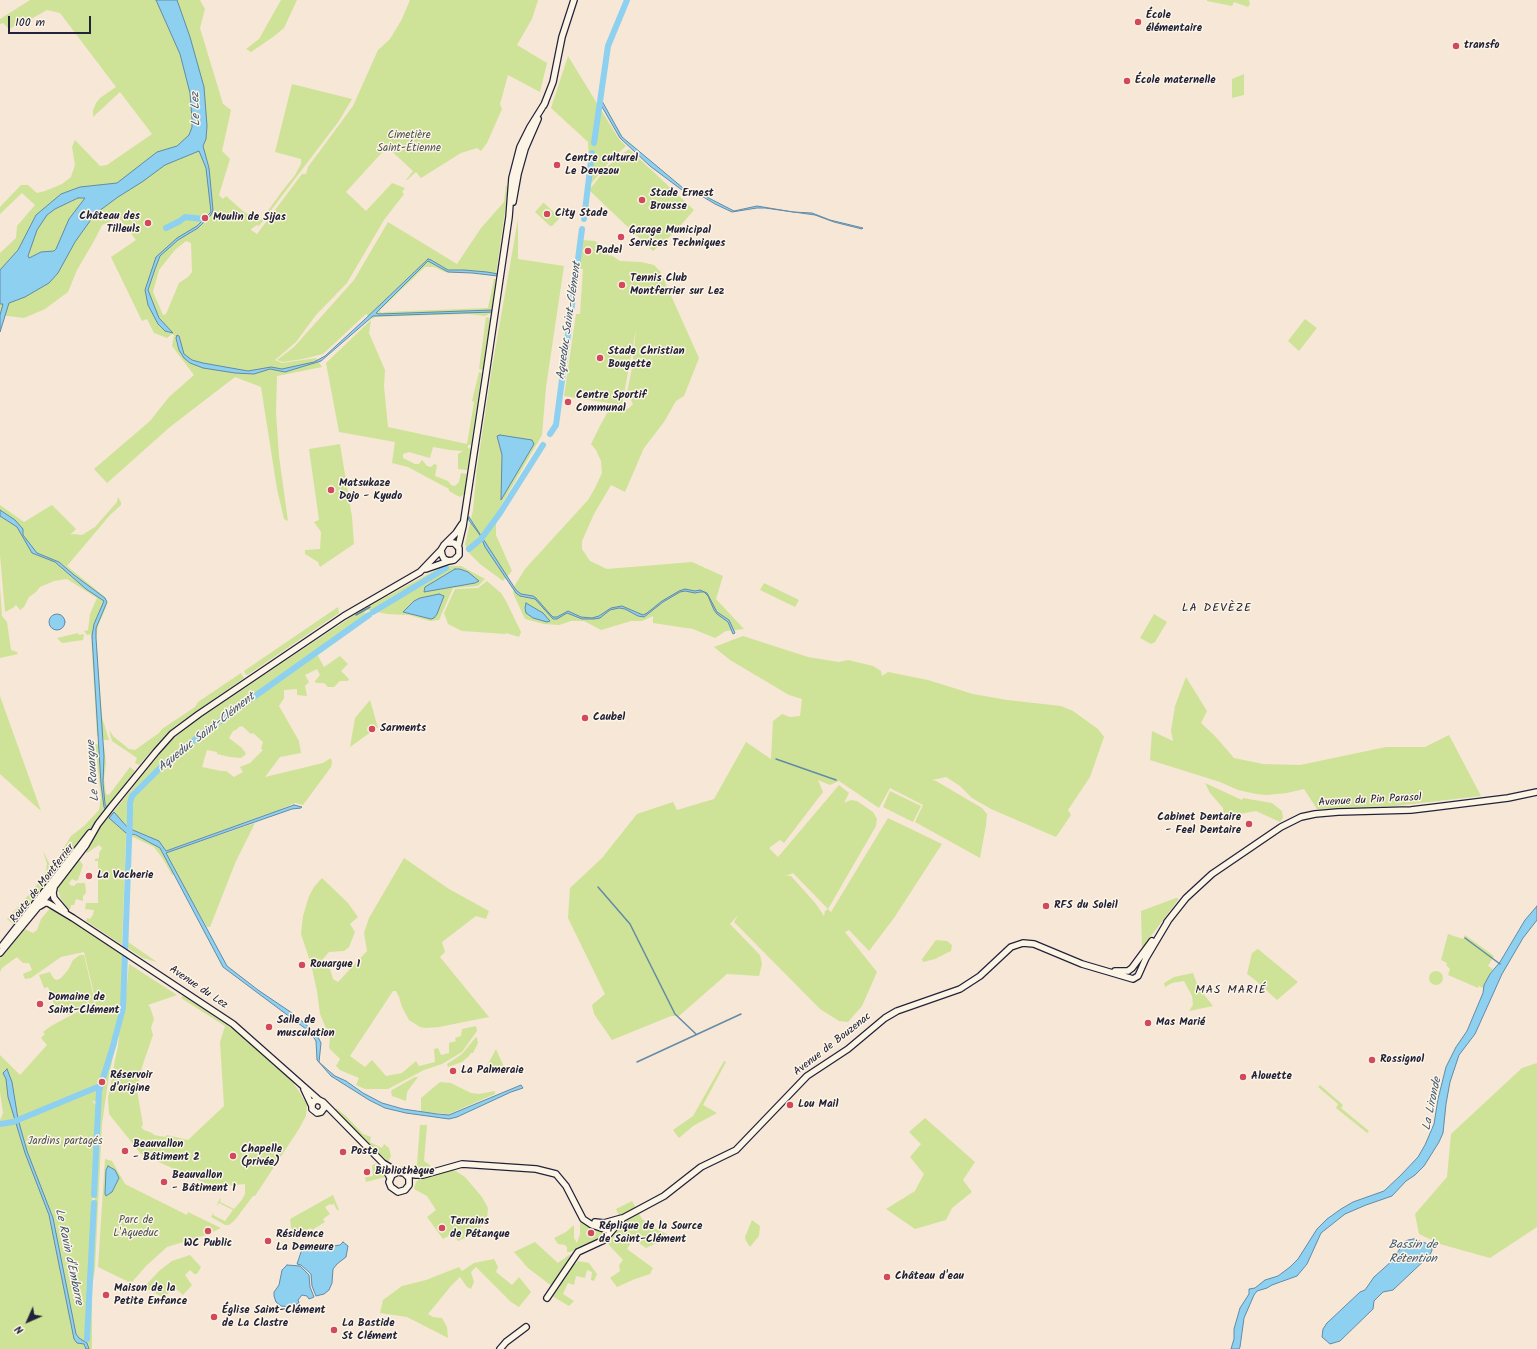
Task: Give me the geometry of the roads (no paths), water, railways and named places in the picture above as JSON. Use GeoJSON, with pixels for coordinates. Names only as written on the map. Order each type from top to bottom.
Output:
{"type":"FeatureCollection","features":[{"type":"Feature","properties":{"kind":"street"},"geometry":{"type":"LineString","coordinates":[[422,570],[449,560],[454,560],[458,556],[458,546],[464,521],[509,216],[512,178],[520,147],[545,103],[552,82],[562,37],[574,0]]}},
{"type":"Feature","properties":{"kind":"street"},"geometry":{"type":"LineString","coordinates":[[422,570],[441,550],[442,546],[447,543],[456,533],[464,521]]}},
{"type":"Feature","properties":{"kind":"street"},"geometry":{"type":"LineString","coordinates":[[447,543],[454,543],[458,546]]}},
{"type":"Feature","properties":{"kind":"street"},"geometry":{"type":"LineString","coordinates":[[441,550],[442,556],[449,560]]}},
{"type":"Feature","properties":{"kind":"street","name":"Route de Montferrier"},"geometry":{"type":"LineString","coordinates":[[0,953],[39,907],[54,878],[156,752],[177,730],[359,607],[401,584],[422,570]]}},
{"type":"Feature","properties":{"kind":"street","name":"Avenue du Pin Parasol"},"geometry":{"type":"LineString","coordinates":[[1130,969],[1186,898],[1212,874],[1281,827],[1301,817],[1338,812],[1411,810],[1508,798],[1537,792]]}},
{"type":"Feature","properties":{"kind":"street","name":"Route de Montferrier"},"geometry":{"type":"LineString","coordinates":[[0,950],[45,895],[55,886],[86,845],[98,824]]}},
{"type":"Feature","properties":{"kind":"street"},"geometry":{"type":"LineString","coordinates":[[39,907],[44,903],[54,903],[53,893],[55,886]]}},
{"type":"Feature","properties":{"kind":"street","name":"Avenue du Lez"},"geometry":{"type":"LineString","coordinates":[[45,895],[73,918],[232,1024],[322,1102],[383,1163]]}},
{"type":"Feature","properties":{"kind":"street","name":"Avenue du Pin Parasol"},"geometry":{"type":"LineString","coordinates":[[1139,972],[1168,921]]}},
{"type":"Feature","properties":{"kind":"street","name":"Avenue de Bouzenac"},"geometry":{"type":"LineString","coordinates":[[547,1298],[577,1253],[604,1240],[623,1218],[664,1196],[698,1169],[706,1168],[740,1151],[754,1137],[770,1118],[773,1112],[807,1076],[848,1049],[882,1020],[897,1011],[952,992],[974,981],[1011,947],[1023,943],[1034,944],[1082,964],[1129,978]]}},
{"type":"Feature","properties":{"kind":"street"},"geometry":{"type":"LineString","coordinates":[[1130,969],[1136,969],[1139,972],[1137,978],[1133,979],[1127,976],[1130,969]]}},
{"type":"Feature","properties":{"kind":"street","name":"Avenue de Bouzenac"},"geometry":{"type":"LineString","coordinates":[[1105,970],[1130,969]]}},
{"type":"Feature","properties":{"kind":"street","name":"Avenue du Lez"},"geometry":{"type":"LineString","coordinates":[[303,1087],[312,1106]]}},
{"type":"Feature","properties":{"kind":"street"},"geometry":{"type":"LineString","coordinates":[[321,1112],[324,1108],[322,1102],[314,1101],[312,1106],[314,1111],[337,1118]]}},
{"type":"Feature","properties":{"kind":"street"},"geometry":{"type":"LineString","coordinates":[[383,1163],[398,1172],[421,1175]]}},
{"type":"Feature","properties":{"kind":"street"},"geometry":{"type":"LineString","coordinates":[[383,1163],[390,1178],[390,1186],[393,1190],[398,1192],[406,1189],[409,1183],[421,1175],[462,1164],[536,1169],[558,1175],[566,1186],[581,1217],[585,1221],[613,1230]]}},
{"type":"Feature","properties":{"kind":"street"},"geometry":{"type":"LineString","coordinates":[[390,1178],[394,1173],[398,1172]]}},
{"type":"Feature","properties":{"kind":"street"},"geometry":{"type":"LineString","coordinates":[[404,1173],[408,1176],[409,1183]]}},
{"type":"Feature","properties":{"kind":"street"},"geometry":{"type":"LineString","coordinates":[[604,1226],[623,1218]]}},
{"type":"Feature","properties":{"kind":"street"},"geometry":{"type":"LineString","coordinates":[[604,1226],[608,1236]]}},
{"type":"Feature","properties":{"kind":"street"},"geometry":{"type":"LineString","coordinates":[[500,1349],[511,1338],[526,1327]]}},
{"type":"Feature","properties":{"kind":"water","name":"Le Lez"},"geometry":{"type":"Polygon","coordinates":[[[156,0],[177,0],[190,37],[204,87],[207,126],[206,139],[203,146],[209,168],[213,210],[211,215],[198,228],[178,240],[160,256],[148,290],[159,318],[173,333],[165,331],[158,324],[148,305],[145,290],[156,257],[177,238],[197,226],[211,212],[206,168],[199,151],[165,165],[95,214],[75,242],[58,273],[49,283],[25,297],[9,303],[0,332],[0,315],[3,304],[0,304],[0,270],[18,250],[36,215],[61,194],[80,187],[117,183],[157,152],[177,146],[189,135],[192,127],[190,93],[180,54],[156,0]],[[78,198],[55,209],[47,215],[37,230],[28,256],[29,258],[41,252],[54,251],[56,249],[69,219],[85,198],[78,198]]]}},
{"type":"Feature","properties":{"kind":"water"},"geometry":{"type":"Polygon","coordinates":[[[602,101],[622,137],[683,188],[699,193],[734,211],[757,206],[790,212],[757,208],[732,212],[700,195],[682,190],[650,166],[620,138],[601,105],[602,101]]]}},
{"type":"Feature","properties":{"kind":"water"},"geometry":{"type":"Polygon","coordinates":[[[794,212],[812,213],[830,220],[863,228],[834,222],[815,215],[794,212]]]}},
{"type":"Feature","properties":{"kind":"water"},"geometry":{"type":"Polygon","coordinates":[[[428,259],[448,270],[487,272],[498,274],[498,276],[448,272],[428,261],[376,313],[493,310],[493,312],[373,316],[321,361],[285,372],[270,369],[254,374],[235,373],[203,368],[190,363],[184,358],[179,350],[176,338],[177,335],[179,336],[184,354],[192,360],[203,363],[248,371],[271,367],[282,369],[314,362],[325,356],[428,259]]]}},
{"type":"Feature","properties":{"kind":"water"},"geometry":{"type":"Polygon","coordinates":[[[500,435],[532,440],[534,444],[501,500],[502,455],[497,436],[500,435]]]}},
{"type":"Feature","properties":{"kind":"water"},"geometry":{"type":"Polygon","coordinates":[[[0,510],[15,520],[23,529],[23,535],[37,553],[59,562],[105,598],[107,602],[96,628],[104,756],[103,783],[105,804],[107,808],[106,810],[104,807],[101,784],[92,636],[94,624],[104,601],[86,589],[55,562],[32,553],[17,527],[0,516],[0,510]]]}},
{"type":"Feature","properties":{"kind":"water"},"geometry":{"type":"Polygon","coordinates":[[[469,517],[516,590],[521,594],[536,598],[553,617],[557,617],[568,611],[581,617],[592,618],[599,616],[611,608],[622,606],[643,615],[679,591],[685,589],[695,591],[700,590],[707,593],[717,612],[729,620],[735,633],[733,634],[728,622],[717,614],[708,596],[704,592],[680,592],[663,602],[644,617],[619,608],[610,610],[600,618],[594,619],[582,619],[567,613],[557,619],[553,619],[535,599],[520,596],[516,593],[485,547],[480,535],[468,519],[469,517]]]}},
{"type":"Feature","properties":{"kind":"water"},"geometry":{"type":"Polygon","coordinates":[[[455,569],[468,572],[479,581],[424,592],[425,587],[455,569]]]}},
{"type":"Feature","properties":{"kind":"water"},"geometry":{"type":"Polygon","coordinates":[[[439,594],[444,596],[434,618],[431,619],[403,612],[414,601],[420,598],[439,594]]]}},
{"type":"Feature","properties":{"kind":"water"},"geometry":{"type":"Polygon","coordinates":[[[526,603],[543,613],[550,621],[547,622],[533,618],[526,613],[526,603]]]}},
{"type":"Feature","properties":{"kind":"water"},"geometry":{"type":"Polygon","coordinates":[[[57,614],[64,619],[65,622],[60,629],[57,630],[50,625],[49,622],[54,615],[57,614]]]}},
{"type":"Feature","properties":{"kind":"water"},"geometry":{"type":"Polygon","coordinates":[[[294,805],[302,807],[292,809],[166,853],[227,966],[258,990],[292,1013],[316,1033],[321,1043],[319,1062],[329,1071],[363,1093],[382,1103],[403,1109],[449,1115],[521,1085],[523,1088],[457,1117],[449,1119],[406,1113],[385,1108],[369,1100],[331,1076],[317,1060],[316,1041],[310,1032],[223,967],[160,848],[136,835],[126,833],[109,818],[114,812],[128,828],[159,841],[166,851],[294,805]]]}},
{"type":"Feature","properties":{"kind":"water"},"geometry":{"type":"Polygon","coordinates":[[[1537,906],[1537,920],[1523,938],[1502,974],[1475,1034],[1459,1055],[1450,1082],[1443,1133],[1424,1166],[1406,1181],[1392,1196],[1345,1214],[1321,1233],[1307,1264],[1297,1276],[1257,1291],[1244,1318],[1240,1347],[1239,1349],[1231,1349],[1234,1339],[1234,1329],[1240,1308],[1249,1294],[1249,1289],[1255,1288],[1265,1280],[1278,1276],[1290,1267],[1298,1259],[1317,1229],[1327,1219],[1353,1202],[1384,1191],[1418,1157],[1434,1124],[1438,1099],[1446,1067],[1456,1047],[1467,1031],[1483,993],[1484,985],[1490,974],[1500,962],[1525,920],[1537,906]]]}},
{"type":"Feature","properties":{"kind":"water"},"geometry":{"type":"Polygon","coordinates":[[[7,1069],[12,1082],[18,1119],[27,1151],[53,1218],[76,1334],[87,1343],[89,1349],[86,1349],[84,1344],[77,1343],[74,1339],[49,1215],[25,1153],[8,1097],[6,1079],[3,1073],[7,1069]]]}},
{"type":"Feature","properties":{"kind":"water"},"geometry":{"type":"Polygon","coordinates":[[[108,1166],[115,1170],[119,1178],[112,1192],[106,1196],[106,1170],[108,1166]]]}},
{"type":"Feature","properties":{"kind":"water","name":"Bassin de Rétention"},"geometry":{"type":"Polygon","coordinates":[[[1414,1239],[1431,1245],[1432,1250],[1430,1255],[1393,1290],[1383,1292],[1374,1301],[1373,1309],[1340,1341],[1330,1344],[1322,1337],[1323,1329],[1327,1323],[1360,1292],[1365,1290],[1374,1277],[1393,1260],[1404,1242],[1414,1239]]]}},
{"type":"Feature","properties":{"kind":"water"},"geometry":{"type":"Polygon","coordinates":[[[343,1242],[348,1246],[346,1257],[333,1269],[332,1283],[329,1290],[324,1294],[316,1296],[312,1286],[311,1274],[301,1265],[297,1264],[301,1252],[305,1247],[311,1244],[334,1246],[340,1245],[343,1242]]]}},
{"type":"Feature","properties":{"kind":"water"},"geometry":{"type":"Polygon","coordinates":[[[287,1265],[300,1266],[309,1275],[310,1287],[314,1297],[309,1299],[307,1296],[302,1295],[298,1300],[299,1303],[291,1307],[281,1306],[276,1302],[274,1296],[274,1292],[279,1285],[282,1270],[287,1265]]]}},
{"type":"Feature","properties":{"kind":"waterway","name":"Aqueduc Saint-Clément"},"geometry":{"type":"LineString","coordinates":[[594,143],[608,46],[627,0]]}},
{"type":"Feature","properties":{"kind":"waterway","name":"Aqueduc Saint-Clément"},"geometry":{"type":"LineString","coordinates":[[584,219],[592,153]]}},
{"type":"Feature","properties":{"kind":"waterway"},"geometry":{"type":"LineString","coordinates":[[166,228],[185,217],[203,219]]}},
{"type":"Feature","properties":{"kind":"waterway","name":"Aqueduc Saint-Clément"},"geometry":{"type":"LineString","coordinates":[[550,434],[556,425],[582,229]]}},
{"type":"Feature","properties":{"kind":"waterway","name":"Aqueduc Saint-Clément"},"geometry":{"type":"LineString","coordinates":[[469,549],[481,539],[500,513],[543,445]]}},
{"type":"Feature","properties":{"kind":"waterway","name":"Aqueduc Saint-Clément"},"geometry":{"type":"LineString","coordinates":[[373,612],[446,568]]}},
{"type":"Feature","properties":{"kind":"waterway"},"geometry":{"type":"LineString","coordinates":[[356,615],[370,607]]}},
{"type":"Feature","properties":{"kind":"waterway","name":"Aqueduc Saint-Clément"},"geometry":{"type":"LineString","coordinates":[[114,1042],[123,1008],[130,803],[132,796],[160,768],[203,733],[369,615]]}},
{"type":"Feature","properties":{"kind":"waterway"},"geometry":{"type":"LineString","coordinates":[[776,759],[836,780]]}},
{"type":"Feature","properties":{"kind":"waterway"},"geometry":{"type":"LineString","coordinates":[[598,887],[630,924],[675,1014],[696,1034]]}},
{"type":"Feature","properties":{"kind":"waterway"},"geometry":{"type":"LineString","coordinates":[[1465,938],[1500,964]]}},
{"type":"Feature","properties":{"kind":"waterway"},"geometry":{"type":"LineString","coordinates":[[637,1062],[741,1014]]}},
{"type":"Feature","properties":{"kind":"waterway","name":"Aqueduc Saint-Clément"},"geometry":{"type":"LineString","coordinates":[[94,1195],[99,1091],[114,1043]]}},
{"type":"Feature","properties":{"kind":"waterway","name":"Aqueduc Saint-Clément"},"geometry":{"type":"LineString","coordinates":[[0,1124],[13,1122],[100,1086]]}},
{"type":"Feature","properties":{"kind":"waterway","name":"Aqueduc Saint-Clément"},"geometry":{"type":"LineString","coordinates":[[87,1339],[94,1203]]}},
{"type":"Feature","properties":{"kind":"place","name":"École élémentaire"},"geometry":{"type":"Point","coordinates":[1138,22]}},
{"type":"Feature","properties":{"kind":"place","name":"transfo"},"geometry":{"type":"Point","coordinates":[1456,46]}},
{"type":"Feature","properties":{"kind":"place","name":"École maternelle"},"geometry":{"type":"Point","coordinates":[1127,81]}},
{"type":"Feature","properties":{"kind":"place","name":"Centre culturel Le Devezou"},"geometry":{"type":"Point","coordinates":[557,165]}},
{"type":"Feature","properties":{"kind":"place","name":"Stade Ernest Brousse"},"geometry":{"type":"Point","coordinates":[642,200]}},
{"type":"Feature","properties":{"kind":"place","name":"City Stade"},"geometry":{"type":"Point","coordinates":[547,214]}},
{"type":"Feature","properties":{"kind":"place","name":"Moulin de Sijas"},"geometry":{"type":"Point","coordinates":[205,218]}},
{"type":"Feature","properties":{"kind":"place","name":"Château des Tilleuls"},"geometry":{"type":"Point","coordinates":[148,223]}},
{"type":"Feature","properties":{"kind":"place","name":"Garage Municipal Services Techniques"},"geometry":{"type":"Point","coordinates":[621,237]}},
{"type":"Feature","properties":{"kind":"place","name":"Padel"},"geometry":{"type":"Point","coordinates":[588,251]}},
{"type":"Feature","properties":{"kind":"place","name":"Tennis Club Montferrier sur Lez"},"geometry":{"type":"Point","coordinates":[622,285]}},
{"type":"Feature","properties":{"kind":"place","name":"Stade Christian Bougette"},"geometry":{"type":"Point","coordinates":[600,358]}},
{"type":"Feature","properties":{"kind":"place","name":"Centre Sportif Communal"},"geometry":{"type":"Point","coordinates":[568,402]}},
{"type":"Feature","properties":{"kind":"place","name":"Matsukaze Dojo - Kyudo"},"geometry":{"type":"Point","coordinates":[331,490]}},
{"type":"Feature","properties":{"kind":"place","name":"Caubel"},"geometry":{"type":"Point","coordinates":[585,718]}},
{"type":"Feature","properties":{"kind":"place","name":"Sarments"},"geometry":{"type":"Point","coordinates":[372,729]}},
{"type":"Feature","properties":{"kind":"place","name":"Cabinet Dentaire - Feel Dentaire"},"geometry":{"type":"Point","coordinates":[1249,824]}},
{"type":"Feature","properties":{"kind":"place","name":"La Vacherie"},"geometry":{"type":"Point","coordinates":[89,876]}},
{"type":"Feature","properties":{"kind":"place","name":"RFS du Soleil"},"geometry":{"type":"Point","coordinates":[1046,906]}},
{"type":"Feature","properties":{"kind":"place","name":"Rouargue 1"},"geometry":{"type":"Point","coordinates":[302,965]}},
{"type":"Feature","properties":{"kind":"place","name":"Domaine de Saint-Clément"},"geometry":{"type":"Point","coordinates":[40,1004]}},
{"type":"Feature","properties":{"kind":"place","name":"Mas Marié"},"geometry":{"type":"Point","coordinates":[1148,1023]}},
{"type":"Feature","properties":{"kind":"place","name":"Salle de musculation"},"geometry":{"type":"Point","coordinates":[269,1027]}},
{"type":"Feature","properties":{"kind":"place","name":"Rossignol"},"geometry":{"type":"Point","coordinates":[1372,1060]}},
{"type":"Feature","properties":{"kind":"place","name":"La Palmeraie"},"geometry":{"type":"Point","coordinates":[453,1071]}},
{"type":"Feature","properties":{"kind":"place","name":"Alouette"},"geometry":{"type":"Point","coordinates":[1243,1077]}},
{"type":"Feature","properties":{"kind":"place","name":"Réservoir d'origine"},"geometry":{"type":"Point","coordinates":[102,1082]}},
{"type":"Feature","properties":{"kind":"place","name":"Lou Mail"},"geometry":{"type":"Point","coordinates":[790,1105]}},
{"type":"Feature","properties":{"kind":"place","name":"Beauvallon - Bâtiment 2"},"geometry":{"type":"Point","coordinates":[125,1151]}},
{"type":"Feature","properties":{"kind":"place","name":"Poste"},"geometry":{"type":"Point","coordinates":[343,1152]}},
{"type":"Feature","properties":{"kind":"place","name":"Chapelle (privée)"},"geometry":{"type":"Point","coordinates":[233,1156]}},
{"type":"Feature","properties":{"kind":"place","name":"Bibliothèque"},"geometry":{"type":"Point","coordinates":[367,1172]}},
{"type":"Feature","properties":{"kind":"place","name":"Beauvallon - Bâtiment 1"},"geometry":{"type":"Point","coordinates":[164,1182]}},
{"type":"Feature","properties":{"kind":"place","name":"Terrains de Pétanque"},"geometry":{"type":"Point","coordinates":[442,1228]}},
{"type":"Feature","properties":{"kind":"place","name":"WC Public"},"geometry":{"type":"Point","coordinates":[208,1231]}},
{"type":"Feature","properties":{"kind":"place","name":"Réplique de la Source de Saint-Clément"},"geometry":{"type":"Point","coordinates":[591,1233]}},
{"type":"Feature","properties":{"kind":"place","name":"Résidence La Demeure"},"geometry":{"type":"Point","coordinates":[268,1241]}},
{"type":"Feature","properties":{"kind":"place","name":"Château d'eau"},"geometry":{"type":"Point","coordinates":[887,1277]}},
{"type":"Feature","properties":{"kind":"place","name":"Maison de la Petite Enfance"},"geometry":{"type":"Point","coordinates":[106,1295]}},
{"type":"Feature","properties":{"kind":"place","name":"Église Saint-Clément de La Clastre"},"geometry":{"type":"Point","coordinates":[214,1317]}},
{"type":"Feature","properties":{"kind":"place","name":"La Bastide St Clément"},"geometry":{"type":"Point","coordinates":[334,1330]}},
{"type":"Feature","properties":{"kind":"district","name":"LA DEVÈZE"},"geometry":{"type":"Point","coordinates":[1217,609]}},
{"type":"Feature","properties":{"kind":"district","name":"MAS MARIÉ"},"geometry":{"type":"Point","coordinates":[1231,991]}},
{"type":"Feature","properties":{"kind":"park label","name":"Cimetière Saint-Étienne"},"geometry":{"type":"Point","coordinates":[409,142]}},
{"type":"Feature","properties":{"kind":"park label","name":"Jardins partagés"},"geometry":{"type":"Point","coordinates":[65,1142]}},
{"type":"Feature","properties":{"kind":"park label","name":"Parc de L'Aqueduc"},"geometry":{"type":"Point","coordinates":[136,1227]}},
{"type":"Feature","properties":{"kind":"water label","name":"Le Rouargue"},"geometry":{"type":"Point","coordinates":[94,771]}},
{"type":"Feature","properties":{"kind":"water label","name":"La Lironde"},"geometry":{"type":"Point","coordinates":[1433,1104]}},
{"type":"Feature","properties":{"kind":"water label","name":"Le Ravin d'Embarre"},"geometry":{"type":"Point","coordinates":[68,1257]}}]}
